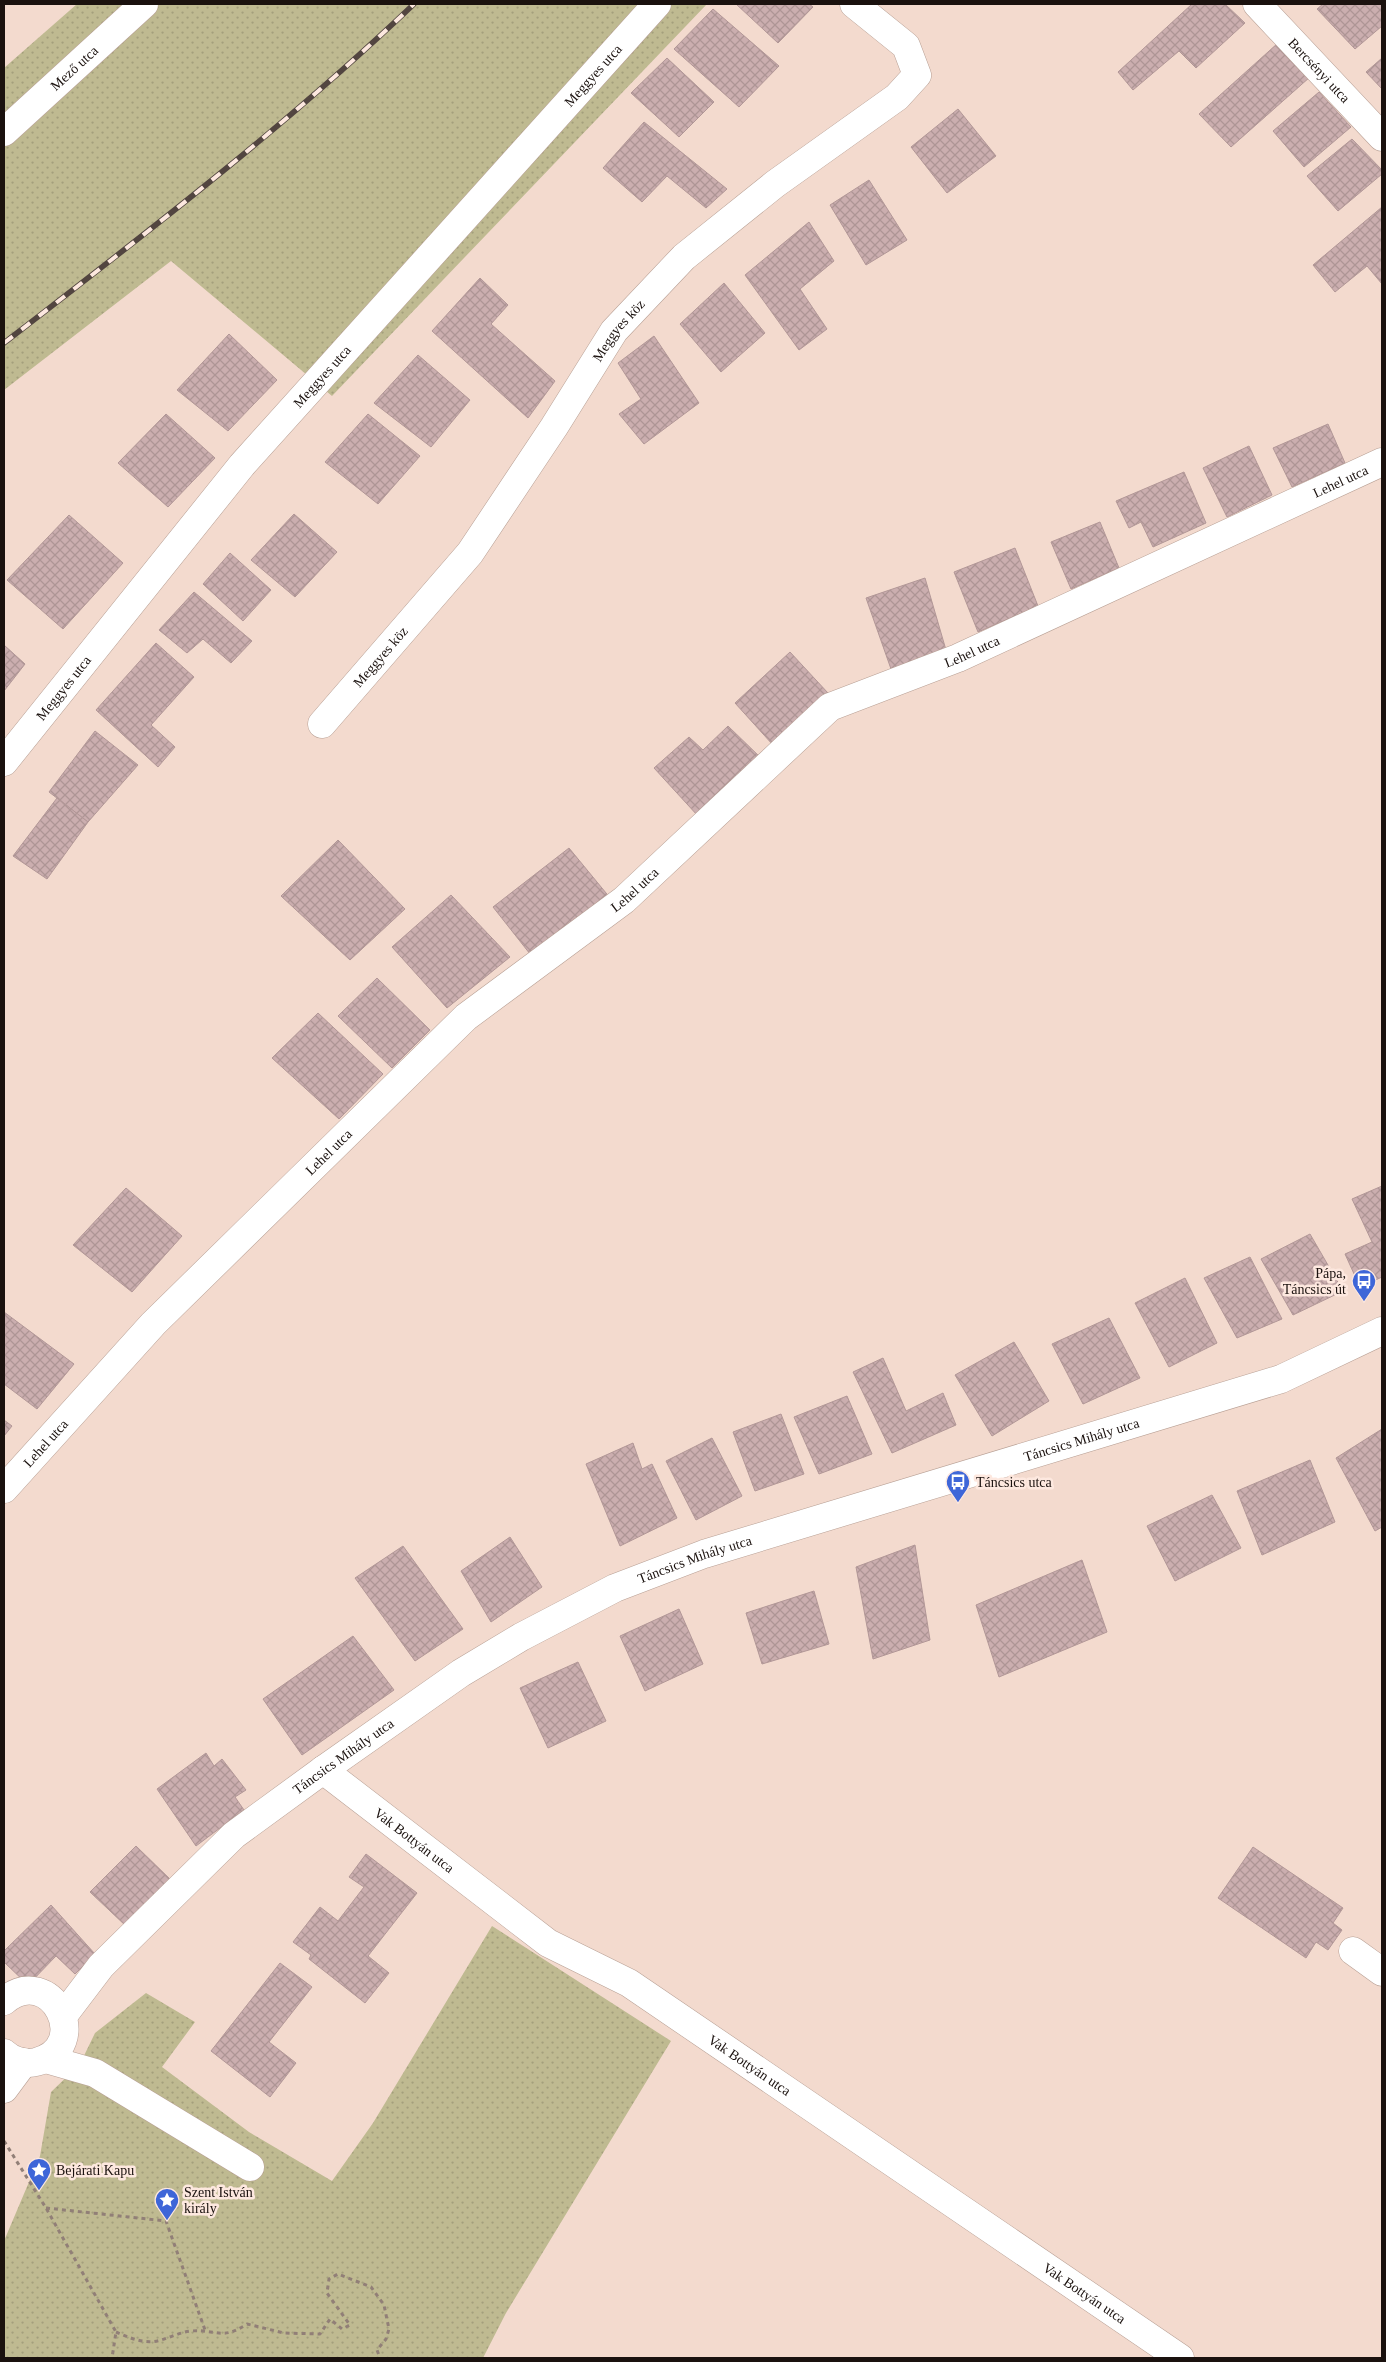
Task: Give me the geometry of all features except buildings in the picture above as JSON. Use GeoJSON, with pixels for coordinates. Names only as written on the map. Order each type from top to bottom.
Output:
{"type":"FeatureCollection","features":[{"type":"Feature","properties":{"kind":"street","name":"Mező utca"},"geometry":{"type":"LineString","coordinates":[[4,132],[144,4]]}},
{"type":"Feature","properties":{"kind":"street","name":"Meggyes utca"},"geometry":{"type":"LineString","coordinates":[[4,762],[242,465],[657,4]]}},
{"type":"Feature","properties":{"kind":"street","name":"Meggyes köz"},"geometry":{"type":"LineString","coordinates":[[322,724],[470,553],[554,427],[614,331],[684,257],[775,184],[897,97],[917,75],[906,46],[854,4]]}},
{"type":"Feature","properties":{"kind":"street","name":"Bercsényi utca"},"geometry":{"type":"LineString","coordinates":[[1257,4],[1382,137]]}},
{"type":"Feature","properties":{"kind":"street","name":"Lehel utca"},"geometry":{"type":"LineString","coordinates":[[4,1489],[46,1440],[153,1324],[466,1017],[624,900],[830,707],[958,658],[1382,462]]}},
{"type":"Feature","properties":{"kind":"street","name":"Táncsics Mihály utca"},"geometry":{"type":"LineString","coordinates":[[57,2016],[101,1966],[234,1835],[460,1673],[521,1637],[616,1588],[704,1554],[1281,1379],[1382,1331]]}},
{"type":"Feature","properties":{"kind":"street","name":"Vak Bottyán utca"},"geometry":{"type":"LineString","coordinates":[[323,1770],[548,1943],[629,1983],[1180,2358]]}},
{"type":"Feature","properties":{"kind":"street"},"geometry":{"type":"LineString","coordinates":[[1353,1951],[1382,1972]]}},
{"type":"Feature","properties":{"kind":"street"},"geometry":{"type":"LineString","coordinates":[[4,2001],[11,1995],[25,1991],[39,1992],[95,2073]]}},
{"type":"Feature","properties":{"kind":"street"},"geometry":{"type":"LineString","coordinates":[[4,2090],[25,2058],[57,2050],[57,2016]]}},
{"type":"Feature","properties":{"kind":"street"},"geometry":{"type":"LineString","coordinates":[[25,2058],[95,2073],[250,2167]]}},
{"type":"Feature","properties":{"kind":"path"},"geometry":{"type":"LineString","coordinates":[[4,2141],[46,2208],[116,2332],[136,2341],[158,2341],[185,2332],[205,2330],[215,2334],[232,2334],[247,2324],[284,2332],[320,2334],[330,2319],[342,2329],[350,2324],[328,2293],[329,2279],[338,2274],[371,2287],[384,2305],[389,2329],[386,2339],[377,2350],[380,2358]]}},
{"type":"Feature","properties":{"kind":"path"},"geometry":{"type":"LineString","coordinates":[[46,2208],[166,2221],[205,2330]]}},
{"type":"Feature","properties":{"kind":"path"},"geometry":{"type":"LineString","coordinates":[[112,2358],[116,2332]]}},
{"type":"Feature","properties":{"kind":"shaded area"},"geometry":{"type":"Polygon","coordinates":[[[77,4],[707,4],[332,396],[171,261],[4,390],[4,68],[77,4]]]}},
{"type":"Feature","properties":{"kind":"shaded area"},"geometry":{"type":"Polygon","coordinates":[[[492,1926],[671,2041],[506,2313],[483,2358],[4,2358],[4,2241],[40,2156],[51,2092],[80,2064],[95,2033],[146,1993],[195,2022],[162,2067],[249,2132],[332,2181],[373,2123],[492,1926]]]}},
{"type":"Feature","properties":{"kind":"railway"},"geometry":{"type":"LineString","coordinates":[[4,343],[214,179],[316,93],[414,4]]}},
{"type":"Feature","properties":{"kind":"place","name":"Pápa, Táncsics út"},"geometry":{"type":"Point","coordinates":[1364,1302]}},
{"type":"Feature","properties":{"kind":"place","name":"Táncsics utca"},"geometry":{"type":"Point","coordinates":[958,1503]}},
{"type":"Feature","properties":{"kind":"place","name":"Bejárati Kapu"},"geometry":{"type":"Point","coordinates":[39,2191]}},
{"type":"Feature","properties":{"kind":"place","name":"Szent István király"},"geometry":{"type":"Point","coordinates":[167,2221]}}]}
